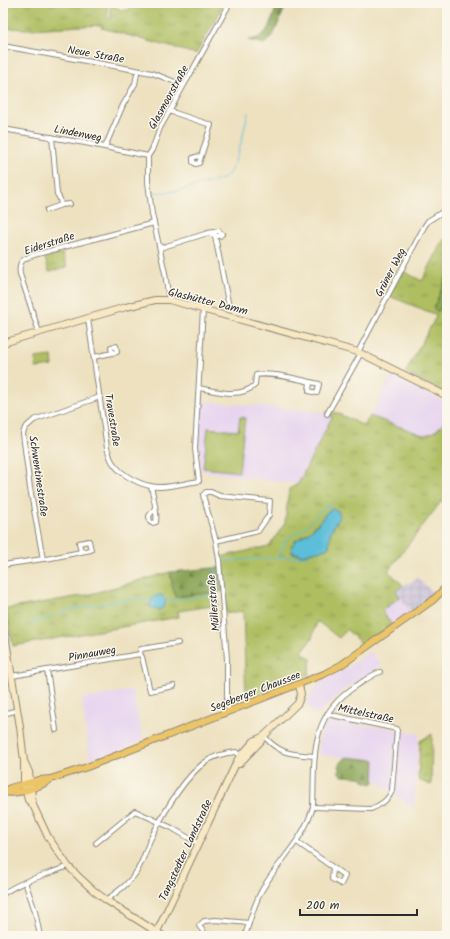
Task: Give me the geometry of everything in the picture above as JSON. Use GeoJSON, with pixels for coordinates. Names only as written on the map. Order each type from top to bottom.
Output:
{"type":"FeatureCollection","features":[{"type":"Feature","properties":{"kind":"main road","name":"Segeberger Chaussee"},"geometry":{"type":"LineString","coordinates":[[4,792],[10,794],[28,786],[44,784],[51,779],[87,767],[324,674],[341,665],[433,600],[447,586]]}},
{"type":"Feature","properties":{"kind":"street","name":"Glasmoorstraße"},"geometry":{"type":"LineString","coordinates":[[169,300],[168,287],[149,196],[148,156],[169,111],[183,88],[183,85],[187,82],[230,3]]}},
{"type":"Feature","properties":{"kind":"street","name":"Neue Straße"},"geometry":{"type":"LineString","coordinates":[[3,46],[152,73],[183,85]]}},
{"type":"Feature","properties":{"kind":"street"},"geometry":{"type":"LineString","coordinates":[[104,147],[135,84],[137,74]]}},
{"type":"Feature","properties":{"kind":"street"},"geometry":{"type":"LineString","coordinates":[[169,111],[211,126],[201,156]]}},
{"type":"Feature","properties":{"kind":"street","name":"Lindenweg"},"geometry":{"type":"LineString","coordinates":[[3,129],[148,156]]}},
{"type":"Feature","properties":{"kind":"street"},"geometry":{"type":"LineString","coordinates":[[52,137],[58,194],[61,205]]}},
{"type":"Feature","properties":{"kind":"street"},"geometry":{"type":"LineString","coordinates":[[47,210],[61,205],[70,204]]}},
{"type":"Feature","properties":{"kind":"street","name":"Grüner Weg"},"geometry":{"type":"LineString","coordinates":[[359,353],[424,227],[428,221],[447,208]]}},
{"type":"Feature","properties":{"kind":"street","name":"Eiderstraße"},"geometry":{"type":"LineString","coordinates":[[39,332],[20,274],[19,267],[23,260],[34,255],[154,222]]}},
{"type":"Feature","properties":{"kind":"street"},"geometry":{"type":"LineString","coordinates":[[160,248],[208,233],[219,230],[222,233],[220,236],[215,236],[208,233]]}},
{"type":"Feature","properties":{"kind":"street"},"geometry":{"type":"LineString","coordinates":[[215,236],[230,307]]}},
{"type":"Feature","properties":{"kind":"street","name":"Glashütter Damm"},"geometry":{"type":"LineString","coordinates":[[3,343],[155,300],[169,300],[359,353],[447,396]]}},
{"type":"Feature","properties":{"kind":"street"},"geometry":{"type":"LineString","coordinates":[[203,309],[199,388],[231,393],[238,392],[255,385],[256,375],[261,374],[310,382]]}},
{"type":"Feature","properties":{"kind":"street","name":"Travestraße"},"geometry":{"type":"LineString","coordinates":[[88,319],[107,448],[112,462],[119,470],[129,477],[151,486],[159,487],[199,481],[195,449],[199,388]]}},
{"type":"Feature","properties":{"kind":"street"},"geometry":{"type":"LineString","coordinates":[[94,357],[112,353]]}},
{"type":"Feature","properties":{"kind":"street"},"geometry":{"type":"LineString","coordinates":[[327,414],[359,353]]}},
{"type":"Feature","properties":{"kind":"street","name":"Schwentinestraße"},"geometry":{"type":"LineString","coordinates":[[43,559],[30,488],[23,434],[25,428],[34,420],[100,397]]}},
{"type":"Feature","properties":{"kind":"street"},"geometry":{"type":"LineString","coordinates":[[151,486],[155,508]]}},
{"type":"Feature","properties":{"kind":"street","name":"Müllerstraße"},"geometry":{"type":"LineString","coordinates":[[216,541],[258,531],[269,515],[270,501],[220,496],[211,492],[206,492],[204,495],[216,541],[219,560],[227,659],[227,702],[229,712]]}},
{"type":"Feature","properties":{"kind":"street"},"geometry":{"type":"LineString","coordinates":[[3,566],[81,552]]}},
{"type":"Feature","properties":{"kind":"street"},"geometry":{"type":"LineString","coordinates":[[3,622],[18,710],[24,761],[29,772],[28,800],[33,805],[48,837],[68,866],[93,890],[106,900],[158,935]]}},
{"type":"Feature","properties":{"kind":"street","name":"Pinnauweg"},"geometry":{"type":"LineString","coordinates":[[12,676],[140,654],[141,649],[178,643]]}},
{"type":"Feature","properties":{"kind":"street"},"geometry":{"type":"LineString","coordinates":[[140,654],[150,692],[174,686]]}},
{"type":"Feature","properties":{"kind":"street"},"geometry":{"type":"LineString","coordinates":[[47,670],[56,730]]}},
{"type":"Feature","properties":{"kind":"street","name":"Mittelstraße"},"geometry":{"type":"LineString","coordinates":[[245,936],[262,890],[297,842],[306,826],[313,807],[315,756],[319,730],[327,714],[341,696],[380,672]]}},
{"type":"Feature","properties":{"kind":"street","name":"Tangstedter Landstraße"},"geometry":{"type":"LineString","coordinates":[[232,771],[264,736],[298,703],[301,694],[299,685]]}},
{"type":"Feature","properties":{"kind":"street"},"geometry":{"type":"LineString","coordinates":[[3,714],[18,710]]}},
{"type":"Feature","properties":{"kind":"street","name":"Mittelstraße"},"geometry":{"type":"LineString","coordinates":[[313,807],[371,809],[376,807],[391,795],[392,790],[397,728],[327,714]]}},
{"type":"Feature","properties":{"kind":"street"},"geometry":{"type":"LineString","coordinates":[[264,736],[272,745],[283,752],[315,756]]}},
{"type":"Feature","properties":{"kind":"street","name":"Tangstedter Landstraße"},"geometry":{"type":"LineString","coordinates":[[158,935],[232,771],[241,756],[254,741],[264,736]]}},
{"type":"Feature","properties":{"kind":"street"},"geometry":{"type":"LineString","coordinates":[[106,900],[119,890],[136,872],[151,838],[174,797],[188,778],[205,762],[211,759],[236,752],[241,756]]}},
{"type":"Feature","properties":{"kind":"street"},"geometry":{"type":"LineString","coordinates":[[96,843],[135,811],[160,822],[199,844]]}},
{"type":"Feature","properties":{"kind":"street"},"geometry":{"type":"LineString","coordinates":[[297,842],[333,868]]}},
{"type":"Feature","properties":{"kind":"street"},"geometry":{"type":"LineString","coordinates":[[3,894],[25,882],[68,866]]}},
{"type":"Feature","properties":{"kind":"street"},"geometry":{"type":"LineString","coordinates":[[25,882],[35,911],[40,936]]}},
{"type":"Feature","properties":{"kind":"street"},"geometry":{"type":"LineString","coordinates":[[207,936],[199,926],[204,921],[216,920],[249,923]]}},
{"type":"Feature","properties":{"kind":"shaded area"},"geometry":{"type":"Polygon","coordinates":[[[391,375],[447,403],[447,417],[437,430],[430,434],[423,435],[370,416],[391,375]]]}},
{"type":"Feature","properties":{"kind":"shaded area"},"geometry":{"type":"Polygon","coordinates":[[[200,401],[325,412],[332,417],[298,484],[200,471],[200,401]]]}},
{"type":"Feature","properties":{"kind":"shaded area"},"geometry":{"type":"Polygon","coordinates":[[[418,578],[435,595],[411,612],[396,591],[408,582],[409,584],[418,578]]]}},
{"type":"Feature","properties":{"kind":"shaded area"},"geometry":{"type":"Polygon","coordinates":[[[400,597],[411,612],[392,625],[382,611],[400,597]]]}},
{"type":"Feature","properties":{"kind":"shaded area"},"geometry":{"type":"Polygon","coordinates":[[[370,651],[382,664],[341,692],[318,715],[305,704],[319,683],[346,669],[370,651]]]}},
{"type":"Feature","properties":{"kind":"shaded area"},"geometry":{"type":"Polygon","coordinates":[[[132,690],[143,741],[90,763],[82,699],[132,690]]]}},
{"type":"Feature","properties":{"kind":"shaded area"},"geometry":{"type":"Polygon","coordinates":[[[325,721],[380,727],[419,734],[414,808],[374,779],[375,760],[319,755],[319,741],[325,721]]]}},
{"type":"Feature","properties":{"kind":"green space"},"geometry":{"type":"Polygon","coordinates":[[[3,3],[107,3],[108,19],[111,19],[110,4],[121,10],[129,10],[130,3],[225,3],[196,54],[102,28],[102,25],[28,29],[3,28],[3,3]]]}},
{"type":"Feature","properties":{"kind":"green space"},"geometry":{"type":"Polygon","coordinates":[[[278,3],[287,3],[272,38],[264,44],[248,40],[255,39],[265,32],[271,22],[278,3]]]}},
{"type":"Feature","properties":{"kind":"green space"},"geometry":{"type":"Polygon","coordinates":[[[444,239],[447,241],[447,275],[438,312],[447,295],[447,394],[405,373],[437,315],[389,296],[403,271],[422,281],[444,239]]]}},
{"type":"Feature","properties":{"kind":"green space"},"geometry":{"type":"Polygon","coordinates":[[[62,253],[67,267],[49,272],[45,258],[62,253]]]}},
{"type":"Feature","properties":{"kind":"green space"},"geometry":{"type":"Polygon","coordinates":[[[447,275],[447,295],[438,312],[434,309],[434,307],[447,275]]]}},
{"type":"Feature","properties":{"kind":"green space"},"geometry":{"type":"Polygon","coordinates":[[[52,356],[53,366],[36,368],[35,358],[52,356]]]}},
{"type":"Feature","properties":{"kind":"green space"},"geometry":{"type":"Polygon","coordinates":[[[325,412],[337,413],[364,426],[370,416],[423,435],[431,433],[437,429],[447,417],[447,494],[388,571],[403,585],[396,591],[400,597],[382,611],[392,625],[362,644],[347,630],[339,638],[317,621],[312,638],[302,652],[311,659],[309,674],[246,700],[243,611],[226,613],[224,567],[220,557],[269,546],[285,523],[289,489],[298,484],[332,417],[325,412]],[[339,512],[322,519],[308,533],[295,541],[292,553],[301,555],[329,547],[330,533],[339,518],[339,512]]]}},
{"type":"Feature","properties":{"kind":"green space"},"geometry":{"type":"Polygon","coordinates":[[[240,417],[245,418],[239,472],[203,468],[208,428],[238,431],[240,417]]]}},
{"type":"Feature","properties":{"kind":"green space"},"geometry":{"type":"Polygon","coordinates":[[[224,567],[224,591],[175,597],[170,572],[224,567]]]}},
{"type":"Feature","properties":{"kind":"green space"},"geometry":{"type":"Polygon","coordinates":[[[170,572],[175,597],[217,591],[218,605],[178,611],[179,617],[13,646],[6,609],[87,595],[170,572]]]}},
{"type":"Feature","properties":{"kind":"green space"},"geometry":{"type":"Polygon","coordinates":[[[432,734],[431,785],[418,780],[420,741],[432,734]]]}},
{"type":"Feature","properties":{"kind":"green space"},"geometry":{"type":"Polygon","coordinates":[[[346,757],[375,760],[374,782],[372,784],[364,781],[363,778],[342,776],[339,773],[339,765],[346,757]]]}},
{"type":"Feature","properties":{"kind":"water"},"geometry":{"type":"Polygon","coordinates":[[[332,509],[337,510],[340,515],[330,533],[329,547],[301,555],[292,553],[292,546],[295,541],[308,533],[318,524],[326,513],[332,509]]]}},
{"type":"Feature","properties":{"kind":"water"},"geometry":{"type":"Polygon","coordinates":[[[161,595],[166,600],[164,607],[159,610],[150,607],[150,603],[154,597],[161,595]]]}},
{"type":"Feature","properties":{"kind":"waterway"},"geometry":{"type":"LineString","coordinates":[[154,193],[178,191],[223,179],[228,175],[236,159],[248,113]]}},
{"type":"Feature","properties":{"kind":"waterway"},"geometry":{"type":"LineString","coordinates":[[277,558],[289,537],[306,527],[324,507],[333,504]]}},
{"type":"Feature","properties":{"kind":"waterway"},"geometry":{"type":"LineString","coordinates":[[224,561],[309,556]]}},
{"type":"Feature","properties":{"kind":"waterway"},"geometry":{"type":"LineString","coordinates":[[165,601],[218,594],[215,568]]}},
{"type":"Feature","properties":{"kind":"waterway"},"geometry":{"type":"LineString","coordinates":[[68,610],[130,599],[150,601]]}},
{"type":"Feature","properties":{"kind":"waterway"},"geometry":{"type":"LineString","coordinates":[[59,615],[66,611]]}},
{"type":"Feature","properties":{"kind":"waterway"},"geometry":{"type":"LineString","coordinates":[[32,623],[52,617]]}}]}
